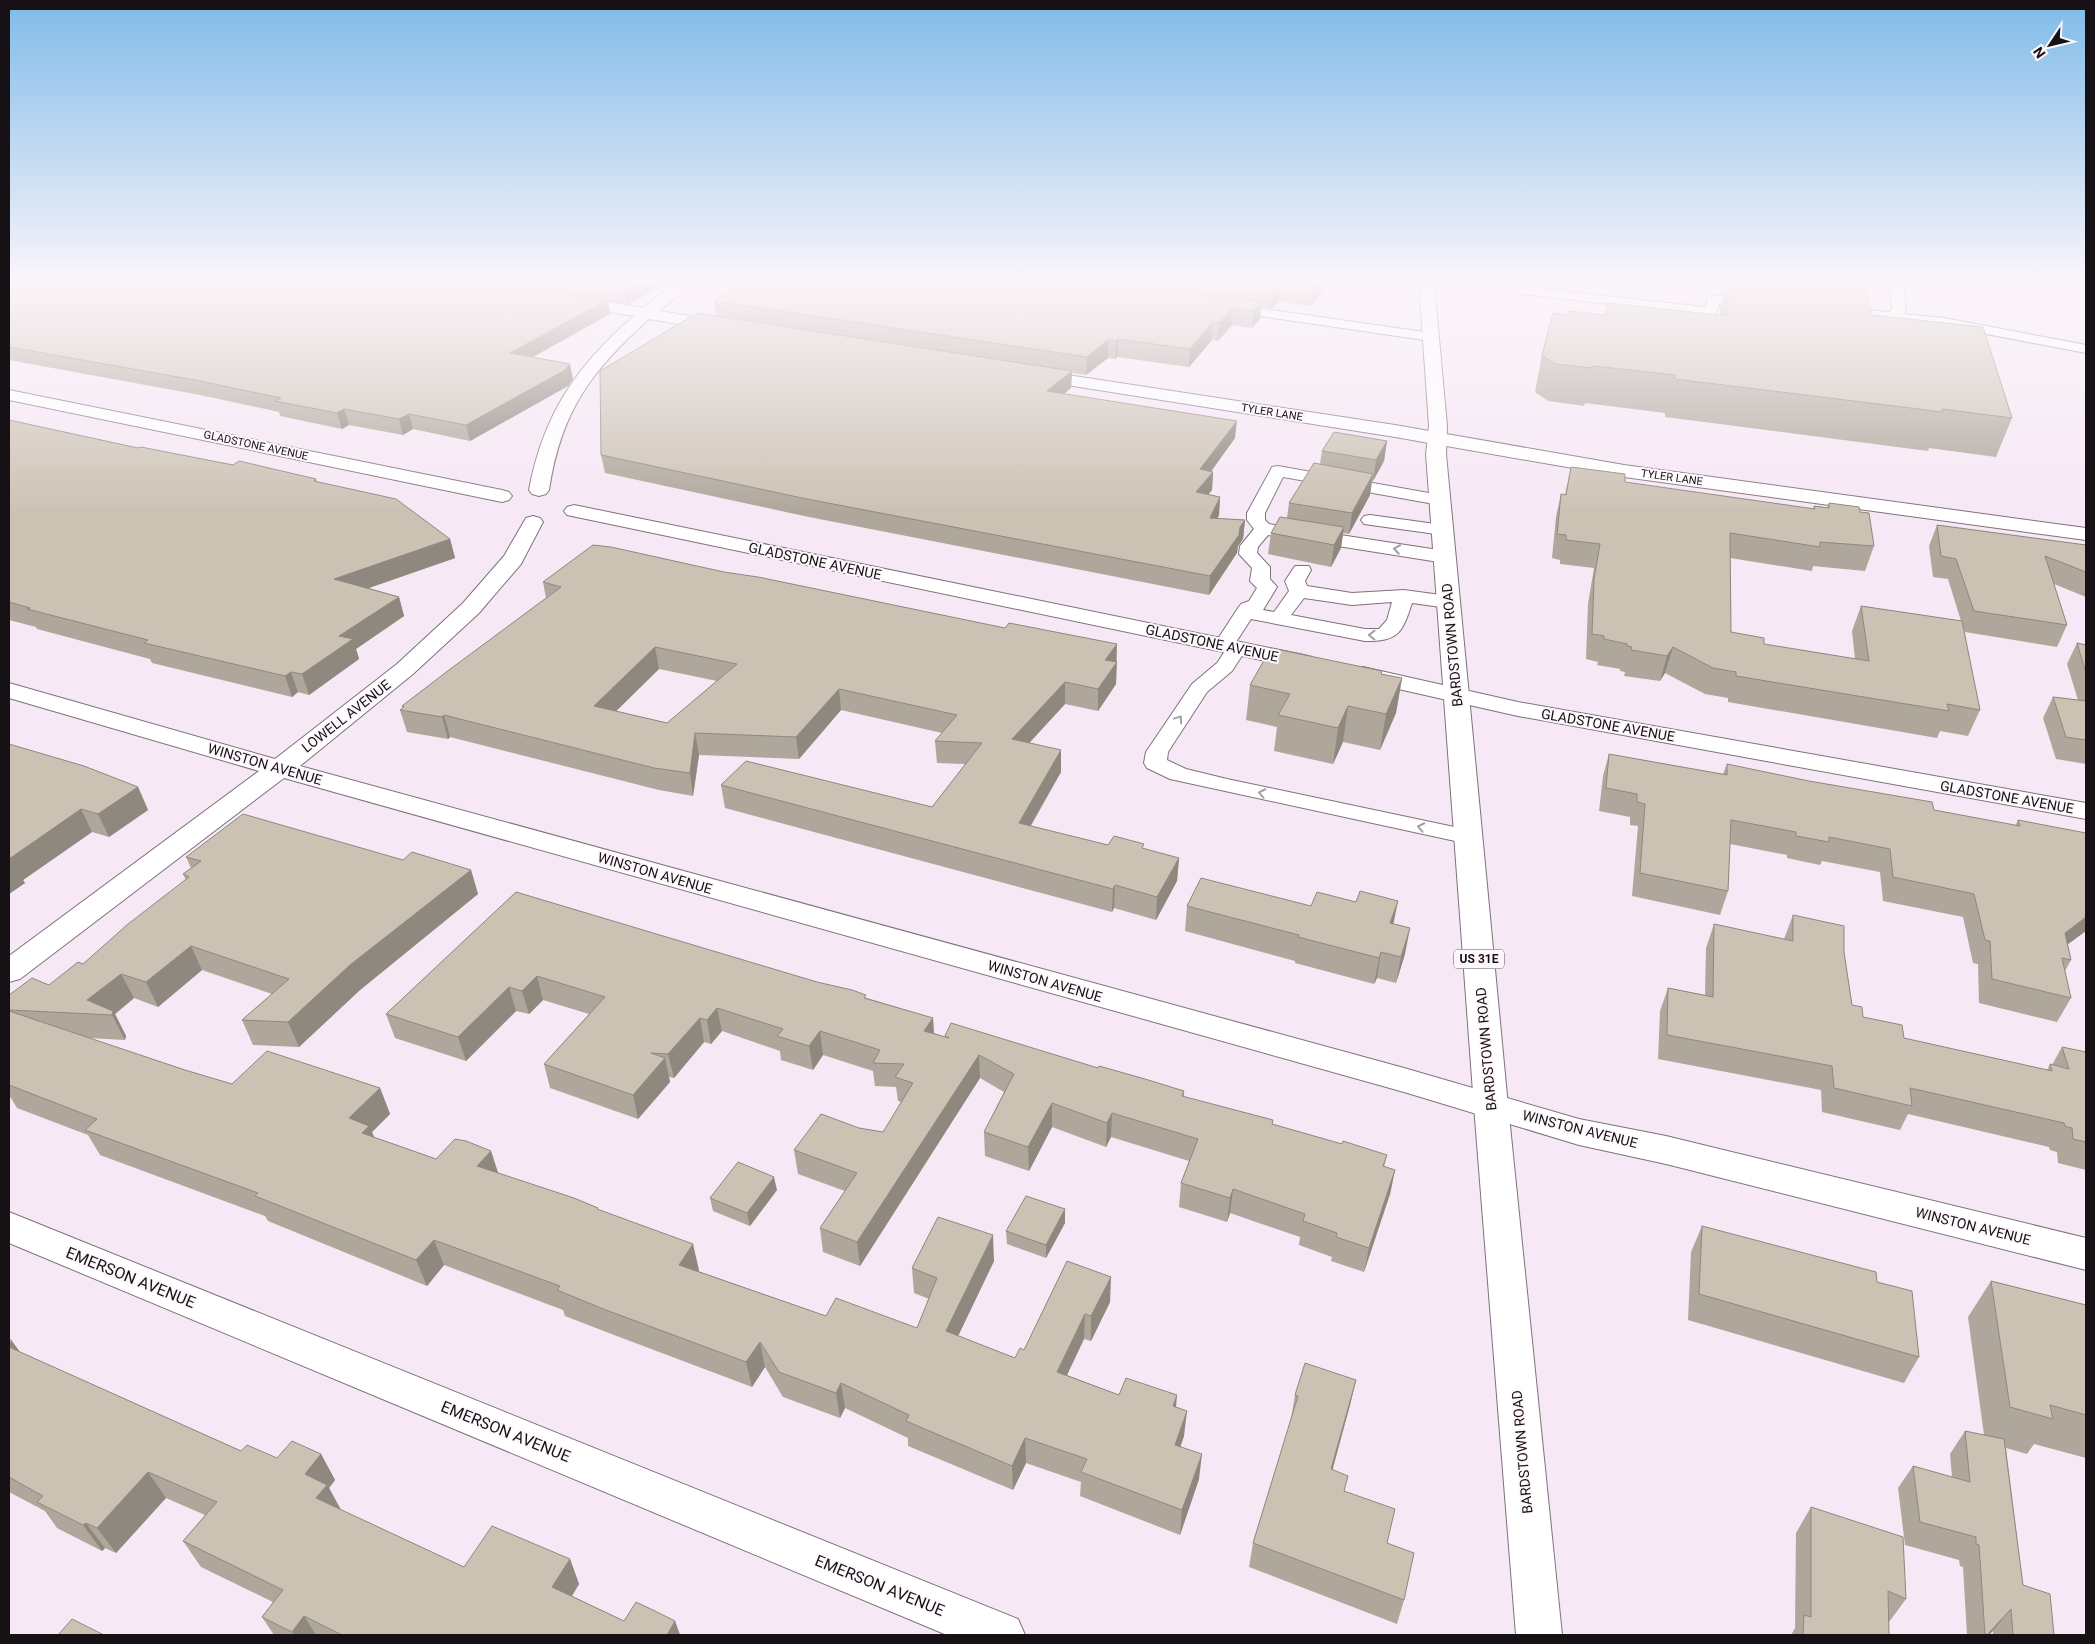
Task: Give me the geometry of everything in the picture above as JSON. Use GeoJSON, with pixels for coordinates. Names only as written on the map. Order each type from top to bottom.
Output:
{"type":"FeatureCollection","features":[{"type":"Feature","properties":{"kind":"street","name":"LOWELL AVENUE"},"geometry":{"type":"LineString","coordinates":[[9,970],[280,768],[405,669],[453,626],[513,559],[540,508],[542,472],[556,425],[570,394],[586,372],[598,360]]}},
{"type":"Feature","properties":{"kind":"street","name":"BARDSTOWN ROAD"},"geometry":{"type":"LineString","coordinates":[[1433,360],[1438,426],[1440,500],[1448,602],[1491,1106],[1540,1635]]}},
{"type":"Feature","properties":{"kind":"street","name":"TYLER LANE"},"geometry":{"type":"LineString","coordinates":[[1018,372],[1624,471],[2086,534]]}},
{"type":"Feature","properties":{"kind":"street","name":"GLADSTONE AVENUE"},"geometry":{"type":"LineString","coordinates":[[9,395],[540,508],[1230,646],[1456,697],[2086,811]]}},
{"type":"Feature","properties":{"kind":"street","name":"WINSTON AVENUE"},"geometry":{"type":"LineString","coordinates":[[9,690],[280,768],[1579,1132],[1666,1150],[2086,1254]]}},
{"type":"Feature","properties":{"kind":"street","name":"EMERSON AVENUE"},"geometry":{"type":"LineString","coordinates":[[9,1227],[1002,1635]]}},
{"type":"Feature","properties":{"kind":"lane"},"geometry":{"type":"LineString","coordinates":[[1440,500],[1281,465],[1256,513],[1256,520],[1263,529],[1444,544]]}},
{"type":"Feature","properties":{"kind":"lane"},"geometry":{"type":"LineString","coordinates":[[1370,520],[1444,544]]}},
{"type":"Feature","properties":{"kind":"lane"},"geometry":{"type":"LineString","coordinates":[[1263,529],[1249,546],[1248,554],[1261,567],[1260,581],[1267,587],[1257,605],[1246,610],[1230,646],[1225,667],[1199,688],[1157,752],[1155,763],[1178,774],[1227,786],[1469,837]]}},
{"type":"Feature","properties":{"kind":"lane"},"geometry":{"type":"LineString","coordinates":[[1299,591],[1295,581],[1302,570]]}},
{"type":"Feature","properties":{"kind":"lane"},"geometry":{"type":"LineString","coordinates":[[1299,591],[1352,599],[1404,596],[1448,602]]}},
{"type":"Feature","properties":{"kind":"lane"},"geometry":{"type":"LineString","coordinates":[[1279,618],[1299,591]]}},
{"type":"Feature","properties":{"kind":"lane"},"geometry":{"type":"LineString","coordinates":[[1246,610],[1365,635],[1384,635],[1396,622],[1404,596]]}},
{"type":"Feature","properties":{"kind":"building"},"geometry":{"type":"Polygon","coordinates":[[[81,360],[547,360],[570,364],[565,370],[466,425],[409,414],[399,419],[344,409],[337,413],[275,401],[281,398],[195,380],[81,360]]]}},
{"type":"Feature","properties":{"kind":"building"},"geometry":{"type":"Polygon","coordinates":[[[619,360],[999,360],[1072,371],[1047,391],[1237,421],[1200,469],[1213,472],[1196,492],[1220,497],[1210,518],[1245,520],[1240,527],[1239,535],[1210,576],[807,499],[601,455],[600,371],[619,360]]]}},
{"type":"Feature","properties":{"kind":"building"},"geometry":{"type":"Polygon","coordinates":[[[1549,360],[1993,360],[2012,418],[1942,409],[1943,412],[1675,379],[1675,375],[1555,364],[1549,360]]]}},
{"type":"Feature","properties":{"kind":"building"},"geometry":{"type":"Polygon","coordinates":[[[9,420],[138,448],[141,447],[233,465],[239,461],[316,479],[314,481],[396,499],[450,539],[334,579],[399,597],[339,636],[353,639],[302,674],[291,672],[285,676],[144,643],[148,640],[27,609],[30,608],[9,602],[9,420]]]}},
{"type":"Feature","properties":{"kind":"building"},"geometry":{"type":"Polygon","coordinates":[[[1334,432],[1387,441],[1376,460],[1322,451],[1334,432]]]}},
{"type":"Feature","properties":{"kind":"building"},"geometry":{"type":"Polygon","coordinates":[[[1314,463],[1373,474],[1352,513],[1289,503],[1314,463]]]}},
{"type":"Feature","properties":{"kind":"building"},"geometry":{"type":"Polygon","coordinates":[[[1571,467],[1625,474],[1625,482],[1815,509],[1814,506],[1829,508],[1829,503],[1859,507],[1860,512],[1869,513],[1874,546],[1820,542],[1820,547],[1730,533],[1731,632],[1764,638],[1764,644],[1869,661],[1861,606],[1962,621],[1980,710],[1947,704],[1949,711],[1736,676],[1736,672],[1713,668],[1673,647],[1667,656],[1631,650],[1632,647],[1627,646],[1627,644],[1604,639],[1604,636],[1592,634],[1594,579],[1600,544],[1566,540],[1566,535],[1557,534],[1561,494],[1566,495],[1571,467]]]}},
{"type":"Feature","properties":{"kind":"building"},"geometry":{"type":"Polygon","coordinates":[[[1280,517],[1344,527],[1334,545],[1271,533],[1280,517]]]}},
{"type":"Feature","properties":{"kind":"building"},"geometry":{"type":"Polygon","coordinates":[[[1937,525],[2086,545],[2086,572],[2045,556],[2067,625],[1974,611],[1956,559],[1941,556],[1937,525]]]}},
{"type":"Feature","properties":{"kind":"building"},"geometry":{"type":"Polygon","coordinates":[[[593,545],[611,547],[724,572],[758,577],[1005,628],[1009,623],[1117,644],[1105,660],[1117,662],[1098,689],[1065,682],[1012,739],[1061,750],[1019,823],[1108,845],[1114,836],[1144,844],[1142,848],[1179,858],[1157,897],[1115,885],[1113,889],[721,785],[746,761],[932,807],[982,743],[935,741],[957,715],[839,689],[796,737],[695,733],[690,773],[654,768],[444,715],[442,717],[400,710],[404,707],[402,706],[449,670],[561,587],[543,582],[593,545]],[[655,647],[594,706],[667,723],[737,664],[655,647]]]}},
{"type":"Feature","properties":{"kind":"building"},"geometry":{"type":"Polygon","coordinates":[[[2077,643],[2086,645],[2086,673],[2077,643]]]}},
{"type":"Feature","properties":{"kind":"building"},"geometry":{"type":"Polygon","coordinates":[[[1271,648],[1382,671],[1381,674],[1402,678],[1386,714],[1348,706],[1338,728],[1278,715],[1290,694],[1250,685],[1271,648]]]}},
{"type":"Feature","properties":{"kind":"building"},"geometry":{"type":"Polygon","coordinates":[[[2053,697],[2086,701],[2086,740],[2066,737],[2053,697]]]}},
{"type":"Feature","properties":{"kind":"building"},"geometry":{"type":"Polygon","coordinates":[[[9,744],[84,766],[138,787],[98,814],[81,809],[9,859],[9,744]]]}},
{"type":"Feature","properties":{"kind":"building"},"geometry":{"type":"Polygon","coordinates":[[[1609,754],[1727,775],[1727,764],[1809,781],[1932,802],[1934,810],[2020,826],[2018,820],[2086,833],[2086,917],[2065,933],[2071,960],[2062,958],[2071,998],[1992,979],[1990,941],[1985,940],[1974,894],[1893,877],[1890,849],[1829,837],[1829,842],[1796,836],[1796,832],[1731,820],[1728,891],[1640,873],[1645,804],[1637,802],[1637,794],[1606,788],[1609,754]]]}},
{"type":"Feature","properties":{"kind":"building"},"geometry":{"type":"Polygon","coordinates":[[[243,814],[403,860],[412,852],[471,870],[350,965],[288,1022],[242,1020],[289,979],[191,946],[146,982],[121,974],[87,1000],[113,1011],[112,1015],[9,1010],[9,995],[32,978],[49,985],[78,962],[83,964],[128,924],[189,877],[183,874],[201,861],[186,857],[243,814]]]}},
{"type":"Feature","properties":{"kind":"building"},"geometry":{"type":"Polygon","coordinates":[[[1201,878],[1311,906],[1317,892],[1356,902],[1360,891],[1398,901],[1390,923],[1410,928],[1401,957],[1381,952],[1379,958],[1187,906],[1201,878]]]}},
{"type":"Feature","properties":{"kind":"building"},"geometry":{"type":"Polygon","coordinates":[[[516,892],[817,982],[852,990],[866,995],[864,998],[933,1018],[924,1031],[949,1038],[945,1036],[951,1023],[1098,1068],[1099,1066],[1184,1091],[1182,1096],[1273,1120],[1272,1124],[1342,1144],[1343,1141],[1387,1155],[1383,1166],[1395,1170],[1369,1248],[1336,1237],[1337,1233],[1303,1221],[1305,1214],[1233,1189],[1230,1198],[1181,1183],[1198,1139],[1112,1113],[1107,1123],[1052,1103],[1028,1147],[984,1132],[1014,1074],[979,1055],[857,1242],[820,1228],[857,1173],[794,1150],[821,1114],[859,1128],[883,1132],[913,1083],[895,1077],[904,1064],[873,1063],[880,1050],[820,1031],[809,1046],[777,1036],[783,1029],[717,1008],[707,1020],[700,1018],[668,1054],[651,1053],[665,1058],[633,1095],[544,1064],[605,997],[537,976],[522,991],[509,987],[458,1037],[386,1014],[516,892]]]}},
{"type":"Feature","properties":{"kind":"building"},"geometry":{"type":"Polygon","coordinates":[[[1793,915],[1844,926],[1844,952],[1852,1005],[1862,1007],[1863,1017],[1902,1025],[1904,1038],[2052,1071],[2050,1064],[2069,1069],[2062,1047],[2086,1052],[2086,1142],[2073,1139],[2072,1128],[2065,1126],[2064,1123],[1910,1088],[1912,1106],[1834,1088],[1832,1066],[1667,1035],[1668,988],[1713,997],[1714,924],[1793,941],[1793,915]]]}},
{"type":"Feature","properties":{"kind":"building"},"geometry":{"type":"Polygon","coordinates":[[[9,1011],[232,1084],[267,1051],[380,1088],[349,1118],[369,1126],[362,1133],[436,1159],[455,1139],[466,1141],[491,1151],[477,1166],[574,1198],[597,1209],[693,1244],[679,1265],[826,1316],[836,1298],[917,1328],[937,1278],[912,1268],[938,1217],[993,1235],[946,1331],[1015,1358],[1020,1348],[1024,1350],[1067,1261],[1111,1277],[1091,1316],[1085,1314],[1057,1372],[1119,1395],[1126,1378],[1177,1395],[1173,1406],[1187,1411],[1175,1445],[1202,1454],[1182,1510],[1081,1472],[1087,1459],[1025,1438],[1012,1466],[906,1421],[909,1415],[841,1383],[836,1393],[779,1372],[760,1342],[746,1362],[557,1290],[560,1286],[434,1240],[416,1260],[255,1196],[258,1193],[85,1130],[97,1119],[9,1085],[9,1011]]]}},
{"type":"Feature","properties":{"kind":"building"},"geometry":{"type":"Polygon","coordinates":[[[738,1162],[774,1177],[747,1213],[710,1198],[738,1162]]]}},
{"type":"Feature","properties":{"kind":"building"},"geometry":{"type":"Polygon","coordinates":[[[1026,1196],[1065,1209],[1046,1245],[1006,1231],[1026,1196]]]}},
{"type":"Feature","properties":{"kind":"building"},"geometry":{"type":"Polygon","coordinates":[[[1702,1226],[1876,1272],[1877,1282],[1912,1291],[1919,1357],[1699,1294],[1702,1226]]]}},
{"type":"Feature","properties":{"kind":"building"},"geometry":{"type":"Polygon","coordinates":[[[1991,1281],[2086,1305],[2086,1415],[2050,1405],[2053,1419],[2010,1407],[1991,1281]]]}},
{"type":"Feature","properties":{"kind":"building"},"geometry":{"type":"Polygon","coordinates":[[[9,1347],[241,1451],[247,1445],[277,1458],[292,1441],[321,1454],[305,1474],[327,1485],[316,1498],[464,1567],[492,1526],[570,1559],[552,1587],[624,1621],[636,1602],[675,1621],[667,1635],[342,1635],[304,1616],[292,1632],[262,1617],[283,1590],[183,1541],[217,1502],[148,1472],[97,1528],[86,1523],[83,1525],[37,1502],[43,1496],[9,1477],[9,1347]]]}},
{"type":"Feature","properties":{"kind":"building"},"geometry":{"type":"Polygon","coordinates":[[[1305,1363],[1356,1380],[1331,1469],[1348,1476],[1344,1491],[1395,1509],[1387,1543],[1414,1553],[1404,1600],[1253,1543],[1298,1396],[1295,1395],[1305,1363]]]}},
{"type":"Feature","properties":{"kind":"building"},"geometry":{"type":"Polygon","coordinates":[[[1965,1431],[2004,1439],[2023,1585],[2050,1594],[2054,1635],[2013,1635],[2011,1609],[1985,1635],[1979,1545],[1976,1544],[1976,1537],[1920,1522],[1913,1466],[1970,1482],[1965,1431]]]}},
{"type":"Feature","properties":{"kind":"building"},"geometry":{"type":"Polygon","coordinates":[[[1811,1507],[1903,1537],[1906,1599],[1888,1591],[1889,1635],[1803,1635],[1804,1615],[1811,1617],[1811,1507]]]}},
{"type":"Feature","properties":{"kind":"building"},"geometry":{"type":"Polygon","coordinates":[[[72,1619],[104,1635],[58,1635],[72,1619]]]}}]}
